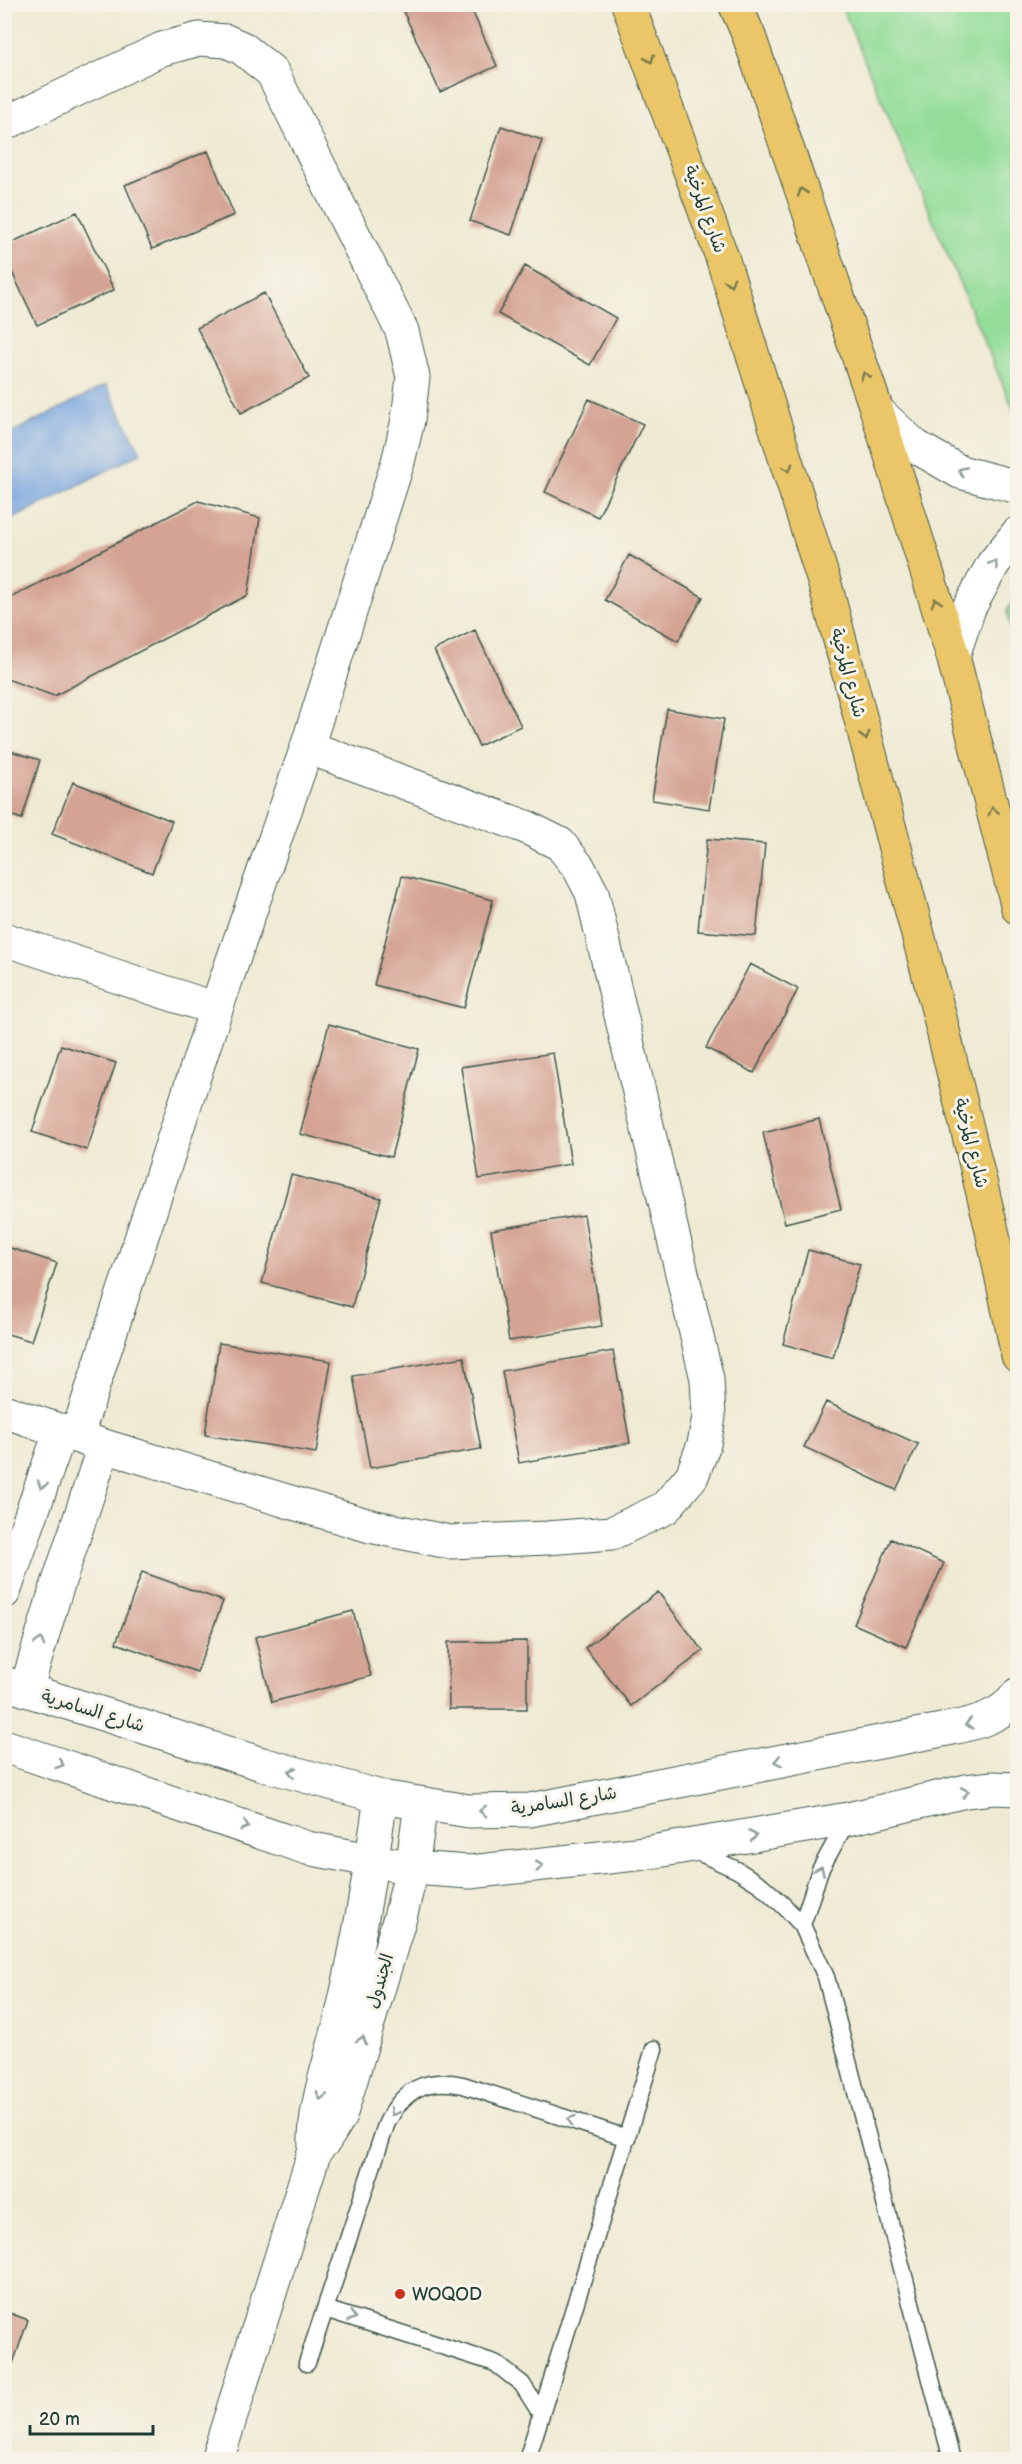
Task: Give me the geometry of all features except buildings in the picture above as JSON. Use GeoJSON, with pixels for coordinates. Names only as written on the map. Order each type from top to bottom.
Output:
{"type":"FeatureCollection","features":[{"type":"Feature","properties":{"kind":"highway","name":"شارع المرخية"},"geometry":{"type":"LineString","coordinates":[[628,4],[722,257],[826,588],[941,1022],[991,1226],[1017,1356]]}},
{"type":"Feature","properties":{"kind":"highway"},"geometry":{"type":"LineString","coordinates":[[735,4],[749,36],[877,411],[953,656],[1017,908]]}},
{"type":"Feature","properties":{"kind":"street"},"geometry":{"type":"LineString","coordinates":[[4,124],[162,49],[199,39],[226,41],[243,48],[272,72],[402,331],[413,376],[408,420],[398,462],[307,747],[216,1009],[81,1437],[55,1593],[15,1687]]}},
{"type":"Feature","properties":{"kind":"street"},"geometry":{"type":"LineString","coordinates":[[877,411],[915,446],[960,472],[1017,487]]}},
{"type":"Feature","properties":{"kind":"street"},"geometry":{"type":"LineString","coordinates":[[953,656],[969,608],[993,564],[1017,532]]}},
{"type":"Feature","properties":{"kind":"street"},"geometry":{"type":"LineString","coordinates":[[4,1411],[370,1526],[448,1542],[612,1533],[664,1508],[692,1476],[704,1444],[709,1417],[706,1379],[592,893],[579,868],[560,844],[526,827],[307,747]]}},
{"type":"Feature","properties":{"kind":"street"},"geometry":{"type":"LineString","coordinates":[[4,939],[216,1009]]}},
{"type":"Feature","properties":{"kind":"street"},"geometry":{"type":"LineString","coordinates":[[4,1592],[81,1437]]}},
{"type":"Feature","properties":{"kind":"street","name":"شارع السامرية"},"geometry":{"type":"LineString","coordinates":[[15,1687],[262,1764],[381,1797],[469,1811],[530,1810],[979,1723],[1004,1709],[1017,1694]]}},
{"type":"Feature","properties":{"kind":"street"},"geometry":{"type":"LineString","coordinates":[[4,1746],[307,1848],[412,1868],[470,1872],[645,1853],[848,1820],[966,1791],[993,1788],[1017,1789]]}},
{"type":"Feature","properties":{"kind":"street","name":"الجندول"},"geometry":{"type":"LineString","coordinates":[[217,2460],[315,2150],[315,2121],[351,1976],[381,1797]]}},
{"type":"Feature","properties":{"kind":"street","name":"الجندول"},"geometry":{"type":"LineString","coordinates":[[315,2150],[325,2140],[340,2116],[401,1914],[412,1868],[421,1804]]}},
{"type":"Feature","properties":{"kind":"lane"},"geometry":{"type":"LineString","coordinates":[[802,1925],[820,1870],[848,1820]]}},
{"type":"Feature","properties":{"kind":"lane"},"geometry":{"type":"LineString","coordinates":[[685,1846],[737,1870],[761,1886],[802,1925],[826,1977],[952,2460]]}},
{"type":"Feature","properties":{"kind":"lane"},"geometry":{"type":"LineString","coordinates":[[527,2460],[654,2049]]}},
{"type":"Feature","properties":{"kind":"lane"},"geometry":{"type":"LineString","coordinates":[[307,2363],[386,2125],[393,2110],[405,2096],[420,2087],[449,2082],[627,2138]]}},
{"type":"Feature","properties":{"kind":"lane"},"geometry":{"type":"LineString","coordinates":[[325,2309],[495,2363],[522,2384],[541,2414]]}},
{"type":"Feature","properties":{"kind":"green space"},"geometry":{"type":"Polygon","coordinates":[[[841,5],[1017,5],[1017,418],[841,5]]]}},
{"type":"Feature","properties":{"kind":"green space"},"geometry":{"type":"Polygon","coordinates":[[[1017,592],[1017,663],[1007,611],[1017,592]]]}},
{"type":"Feature","properties":{"kind":"water"},"geometry":{"type":"Polygon","coordinates":[[[106,385],[141,453],[5,523],[5,436],[106,385]]]}},
{"type":"Feature","properties":{"kind":"place","name":"WOQOD"},"geometry":{"type":"Point","coordinates":[400,2294]}}]}
